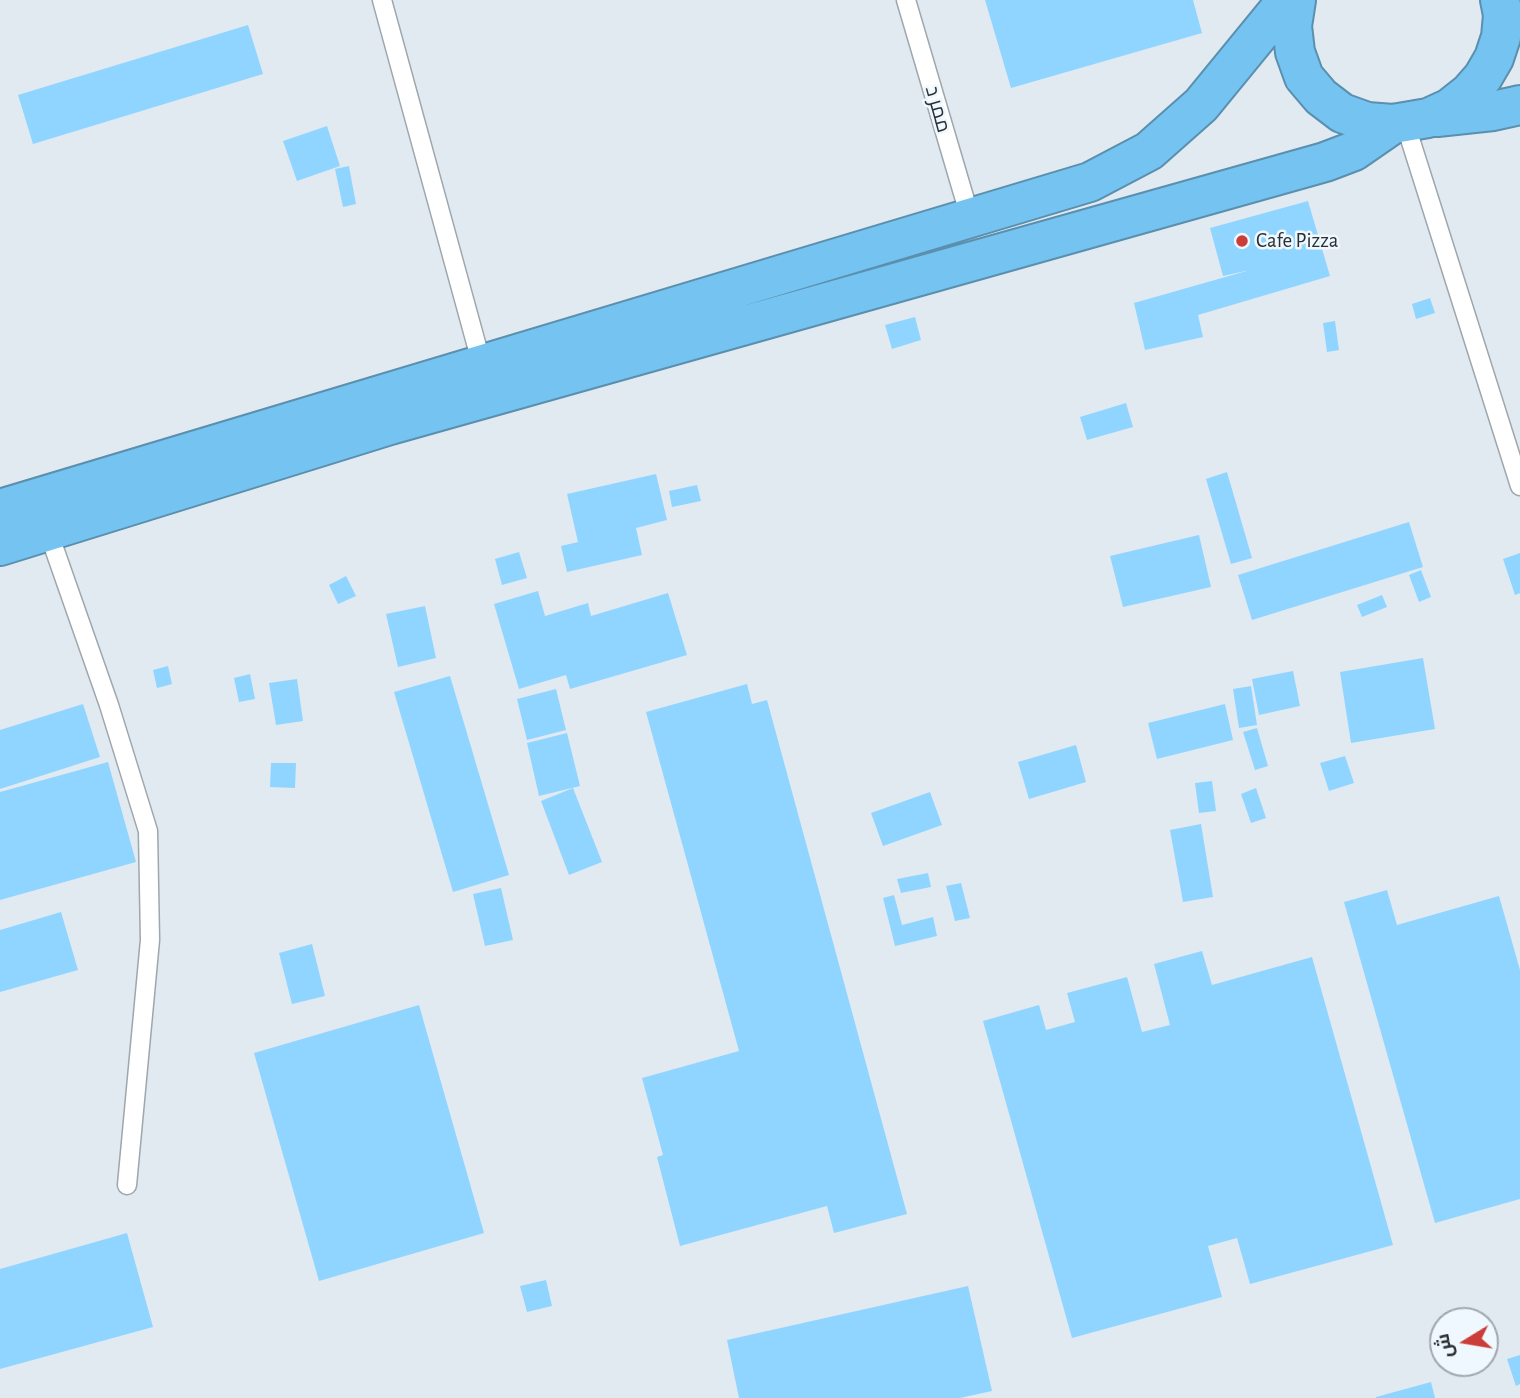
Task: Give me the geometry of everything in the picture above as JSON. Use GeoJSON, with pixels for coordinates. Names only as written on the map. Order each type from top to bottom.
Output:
{"type":"FeatureCollection","features":[{"type":"Feature","properties":{"kind":"highway"},"geometry":{"type":"LineString","coordinates":[[0,509],[1090,182],[1149,151],[1201,105],[1287,0]]}},
{"type":"Feature","properties":{"kind":"highway"},"geometry":{"type":"LineString","coordinates":[[1296,0],[1292,26],[1295,52],[1304,77],[1321,97],[1342,113],[1367,122],[1409,122],[1520,105]]}},
{"type":"Feature","properties":{"kind":"highway"},"geometry":{"type":"LineString","coordinates":[[0,546],[390,425],[1325,162],[1354,151],[1409,122],[1450,108],[1469,93],[1494,58],[1508,12]]}},
{"type":"Feature","properties":{"kind":"lane"},"geometry":{"type":"LineString","coordinates":[[382,0],[482,365]]}},
{"type":"Feature","properties":{"kind":"lane","name":"ممر د"},"geometry":{"type":"LineString","coordinates":[[906,0],[971,217]]}},
{"type":"Feature","properties":{"kind":"lane"},"geometry":{"type":"LineString","coordinates":[[1409,122],[1520,486]]}},
{"type":"Feature","properties":{"kind":"lane"},"geometry":{"type":"LineString","coordinates":[[48,531],[109,705],[148,831],[150,940],[127,1185]]}},
{"type":"Feature","properties":{"kind":"building"},"geometry":{"type":"Polygon","coordinates":[[[985,0],[1193,0],[1202,33],[1011,88],[985,0]]]}},
{"type":"Feature","properties":{"kind":"building"},"geometry":{"type":"Polygon","coordinates":[[[248,25],[263,74],[33,144],[18,95],[248,25]]]}},
{"type":"Feature","properties":{"kind":"building"},"geometry":{"type":"Polygon","coordinates":[[[327,126],[340,166],[297,181],[283,141],[327,126]]]}},
{"type":"Feature","properties":{"kind":"building"},"geometry":{"type":"Polygon","coordinates":[[[349,166],[356,204],[343,207],[335,169],[349,166]]]}},
{"type":"Feature","properties":{"kind":"building"},"geometry":{"type":"Polygon","coordinates":[[[1308,201],[1330,276],[1198,315],[1203,337],[1145,350],[1134,303],[1250,270],[1223,276],[1210,228],[1308,201]]]}},
{"type":"Feature","properties":{"kind":"building"},"geometry":{"type":"Polygon","coordinates":[[[1430,298],[1435,313],[1416,319],[1412,304],[1430,298]]]}},
{"type":"Feature","properties":{"kind":"building"},"geometry":{"type":"Polygon","coordinates":[[[915,317],[921,340],[892,349],[885,325],[915,317]]]}},
{"type":"Feature","properties":{"kind":"building"},"geometry":{"type":"Polygon","coordinates":[[[1335,321],[1339,350],[1327,352],[1323,323],[1335,321]]]}},
{"type":"Feature","properties":{"kind":"building"},"geometry":{"type":"Polygon","coordinates":[[[1126,403],[1133,427],[1087,440],[1080,417],[1126,403]]]}},
{"type":"Feature","properties":{"kind":"building"},"geometry":{"type":"Polygon","coordinates":[[[1227,472],[1252,558],[1231,564],[1206,479],[1227,472]]]}},
{"type":"Feature","properties":{"kind":"building"},"geometry":{"type":"Polygon","coordinates":[[[656,474],[667,520],[636,528],[642,555],[567,572],[561,546],[578,542],[567,494],[656,474]]]}},
{"type":"Feature","properties":{"kind":"building"},"geometry":{"type":"Polygon","coordinates":[[[697,485],[701,501],[672,507],[669,491],[697,485]]]}},
{"type":"Feature","properties":{"kind":"building"},"geometry":{"type":"Polygon","coordinates":[[[1409,522],[1423,567],[1252,620],[1238,575],[1409,522]]]}},
{"type":"Feature","properties":{"kind":"building"},"geometry":{"type":"Polygon","coordinates":[[[1199,535],[1211,587],[1123,607],[1110,556],[1199,535]]]}},
{"type":"Feature","properties":{"kind":"building"},"geometry":{"type":"Polygon","coordinates":[[[519,552],[527,578],[502,585],[495,559],[519,552]]]}},
{"type":"Feature","properties":{"kind":"building"},"geometry":{"type":"Polygon","coordinates":[[[1520,553],[1520,593],[1515,595],[1503,559],[1520,553]]]}},
{"type":"Feature","properties":{"kind":"building"},"geometry":{"type":"Polygon","coordinates":[[[1421,570],[1431,597],[1419,602],[1409,575],[1421,570]]]}},
{"type":"Feature","properties":{"kind":"building"},"geometry":{"type":"Polygon","coordinates":[[[346,576],[356,596],[338,604],[329,585],[346,576]]]}},
{"type":"Feature","properties":{"kind":"building"},"geometry":{"type":"Polygon","coordinates":[[[538,591],[545,616],[588,603],[591,616],[668,593],[687,655],[570,689],[566,675],[519,689],[494,604],[538,591]]]}},
{"type":"Feature","properties":{"kind":"building"},"geometry":{"type":"Polygon","coordinates":[[[1382,595],[1387,607],[1362,617],[1357,605],[1382,595]]]}},
{"type":"Feature","properties":{"kind":"building"},"geometry":{"type":"Polygon","coordinates":[[[425,606],[436,658],[398,667],[386,614],[425,606]]]}},
{"type":"Feature","properties":{"kind":"building"},"geometry":{"type":"Polygon","coordinates":[[[1423,658],[1435,729],[1351,743],[1340,672],[1423,658]]]}},
{"type":"Feature","properties":{"kind":"building"},"geometry":{"type":"Polygon","coordinates":[[[168,666],[172,684],[157,688],[153,670],[168,666]]]}},
{"type":"Feature","properties":{"kind":"building"},"geometry":{"type":"Polygon","coordinates":[[[1293,671],[1300,706],[1259,715],[1252,679],[1293,671]]]}},
{"type":"Feature","properties":{"kind":"building"},"geometry":{"type":"Polygon","coordinates":[[[250,674],[255,699],[239,702],[234,678],[250,674]]]}},
{"type":"Feature","properties":{"kind":"building"},"geometry":{"type":"Polygon","coordinates":[[[450,676],[509,875],[453,892],[394,692],[450,676]]]}},
{"type":"Feature","properties":{"kind":"building"},"geometry":{"type":"Polygon","coordinates":[[[297,679],[303,721],[276,725],[269,683],[297,679]]]}},
{"type":"Feature","properties":{"kind":"building"},"geometry":{"type":"Polygon","coordinates":[[[747,684],[752,704],[767,700],[907,1214],[834,1233],[827,1206],[680,1246],[657,1157],[663,1155],[642,1078],[739,1051],[646,712],[747,684]]]}},
{"type":"Feature","properties":{"kind":"building"},"geometry":{"type":"Polygon","coordinates":[[[1251,686],[1257,725],[1239,728],[1233,689],[1251,686]]]}},
{"type":"Feature","properties":{"kind":"building"},"geometry":{"type":"Polygon","coordinates":[[[556,689],[566,730],[527,740],[517,699],[556,689]]]}},
{"type":"Feature","properties":{"kind":"building"},"geometry":{"type":"Polygon","coordinates":[[[83,704],[100,757],[0,789],[0,730],[83,704]]]}},
{"type":"Feature","properties":{"kind":"building"},"geometry":{"type":"Polygon","coordinates":[[[1225,704],[1233,740],[1157,759],[1148,723],[1225,704]]]}},
{"type":"Feature","properties":{"kind":"building"},"geometry":{"type":"Polygon","coordinates":[[[1257,728],[1268,766],[1255,770],[1243,732],[1257,728]]]}},
{"type":"Feature","properties":{"kind":"building"},"geometry":{"type":"Polygon","coordinates":[[[567,733],[580,786],[539,796],[527,743],[567,733]]]}},
{"type":"Feature","properties":{"kind":"building"},"geometry":{"type":"Polygon","coordinates":[[[1076,745],[1086,782],[1029,799],[1018,762],[1076,745]]]}},
{"type":"Feature","properties":{"kind":"building"},"geometry":{"type":"Polygon","coordinates":[[[1345,756],[1354,783],[1329,791],[1320,763],[1345,756]]]}},
{"type":"Feature","properties":{"kind":"building"},"geometry":{"type":"Polygon","coordinates":[[[108,762],[136,862],[0,900],[0,792],[108,762]]]}},
{"type":"Feature","properties":{"kind":"building"},"geometry":{"type":"Polygon","coordinates":[[[271,763],[296,763],[295,788],[270,787],[271,763]]]}},
{"type":"Feature","properties":{"kind":"building"},"geometry":{"type":"Polygon","coordinates":[[[1212,781],[1216,811],[1199,813],[1195,783],[1212,781]]]}},
{"type":"Feature","properties":{"kind":"building"},"geometry":{"type":"Polygon","coordinates":[[[573,788],[602,862],[569,875],[541,801],[573,788]]]}},
{"type":"Feature","properties":{"kind":"building"},"geometry":{"type":"Polygon","coordinates":[[[1256,788],[1266,818],[1251,823],[1241,794],[1256,788]]]}},
{"type":"Feature","properties":{"kind":"building"},"geometry":{"type":"Polygon","coordinates":[[[930,792],[942,825],[883,846],[871,813],[930,792]]]}},
{"type":"Feature","properties":{"kind":"building"},"geometry":{"type":"Polygon","coordinates":[[[1201,824],[1213,897],[1183,902],[1170,830],[1201,824]]]}},
{"type":"Feature","properties":{"kind":"building"},"geometry":{"type":"Polygon","coordinates":[[[928,873],[931,887],[901,893],[897,879],[928,873]]]}},
{"type":"Feature","properties":{"kind":"building"},"geometry":{"type":"Polygon","coordinates":[[[961,883],[970,918],[955,921],[946,886],[961,883]]]}},
{"type":"Feature","properties":{"kind":"building"},"geometry":{"type":"Polygon","coordinates":[[[501,888],[513,940],[485,946],[473,894],[501,888]]]}},
{"type":"Feature","properties":{"kind":"building"},"geometry":{"type":"Polygon","coordinates":[[[1387,890],[1397,925],[1499,896],[1520,970],[1520,1199],[1435,1223],[1344,902],[1387,890]]]}},
{"type":"Feature","properties":{"kind":"building"},"geometry":{"type":"Polygon","coordinates":[[[894,895],[902,925],[933,917],[937,936],[895,946],[883,898],[894,895]]]}},
{"type":"Feature","properties":{"kind":"building"},"geometry":{"type":"Polygon","coordinates":[[[61,912],[78,970],[0,992],[0,930],[61,912]]]}},
{"type":"Feature","properties":{"kind":"building"},"geometry":{"type":"Polygon","coordinates":[[[312,944],[325,996],[292,1004],[279,953],[312,944]]]}},
{"type":"Feature","properties":{"kind":"building"},"geometry":{"type":"Polygon","coordinates":[[[1202,951],[1212,985],[1312,957],[1393,1245],[1250,1284],[1237,1238],[1208,1246],[1222,1297],[1072,1338],[983,1021],[1039,1005],[1046,1030],[1075,1022],[1067,993],[1127,977],[1142,1032],[1170,1025],[1154,964],[1202,951]]]}},
{"type":"Feature","properties":{"kind":"building"},"geometry":{"type":"Polygon","coordinates":[[[419,1005],[484,1233],[319,1281],[254,1053],[419,1005]]]}},
{"type":"Feature","properties":{"kind":"building"},"geometry":{"type":"Polygon","coordinates":[[[127,1233],[153,1327],[0,1369],[0,1269],[127,1233]]]}},
{"type":"Feature","properties":{"kind":"building"},"geometry":{"type":"Polygon","coordinates":[[[546,1280],[552,1306],[527,1312],[520,1286],[546,1280]]]}},
{"type":"Feature","properties":{"kind":"building"},"geometry":{"type":"Polygon","coordinates":[[[968,1286],[992,1391],[960,1398],[739,1398],[727,1340],[968,1286]]]}},
{"type":"Feature","properties":{"kind":"building"},"geometry":{"type":"Polygon","coordinates":[[[1520,1355],[1520,1384],[1516,1386],[1507,1359],[1520,1355]]]}},
{"type":"Feature","properties":{"kind":"building"},"geometry":{"type":"Polygon","coordinates":[[[1431,1382],[1435,1398],[1376,1398],[1376,1397],[1431,1382]]]}},
{"type":"Feature","properties":{"kind":"place","name":"Cafe Pizza"},"geometry":{"type":"Point","coordinates":[1242,241]}}]}
